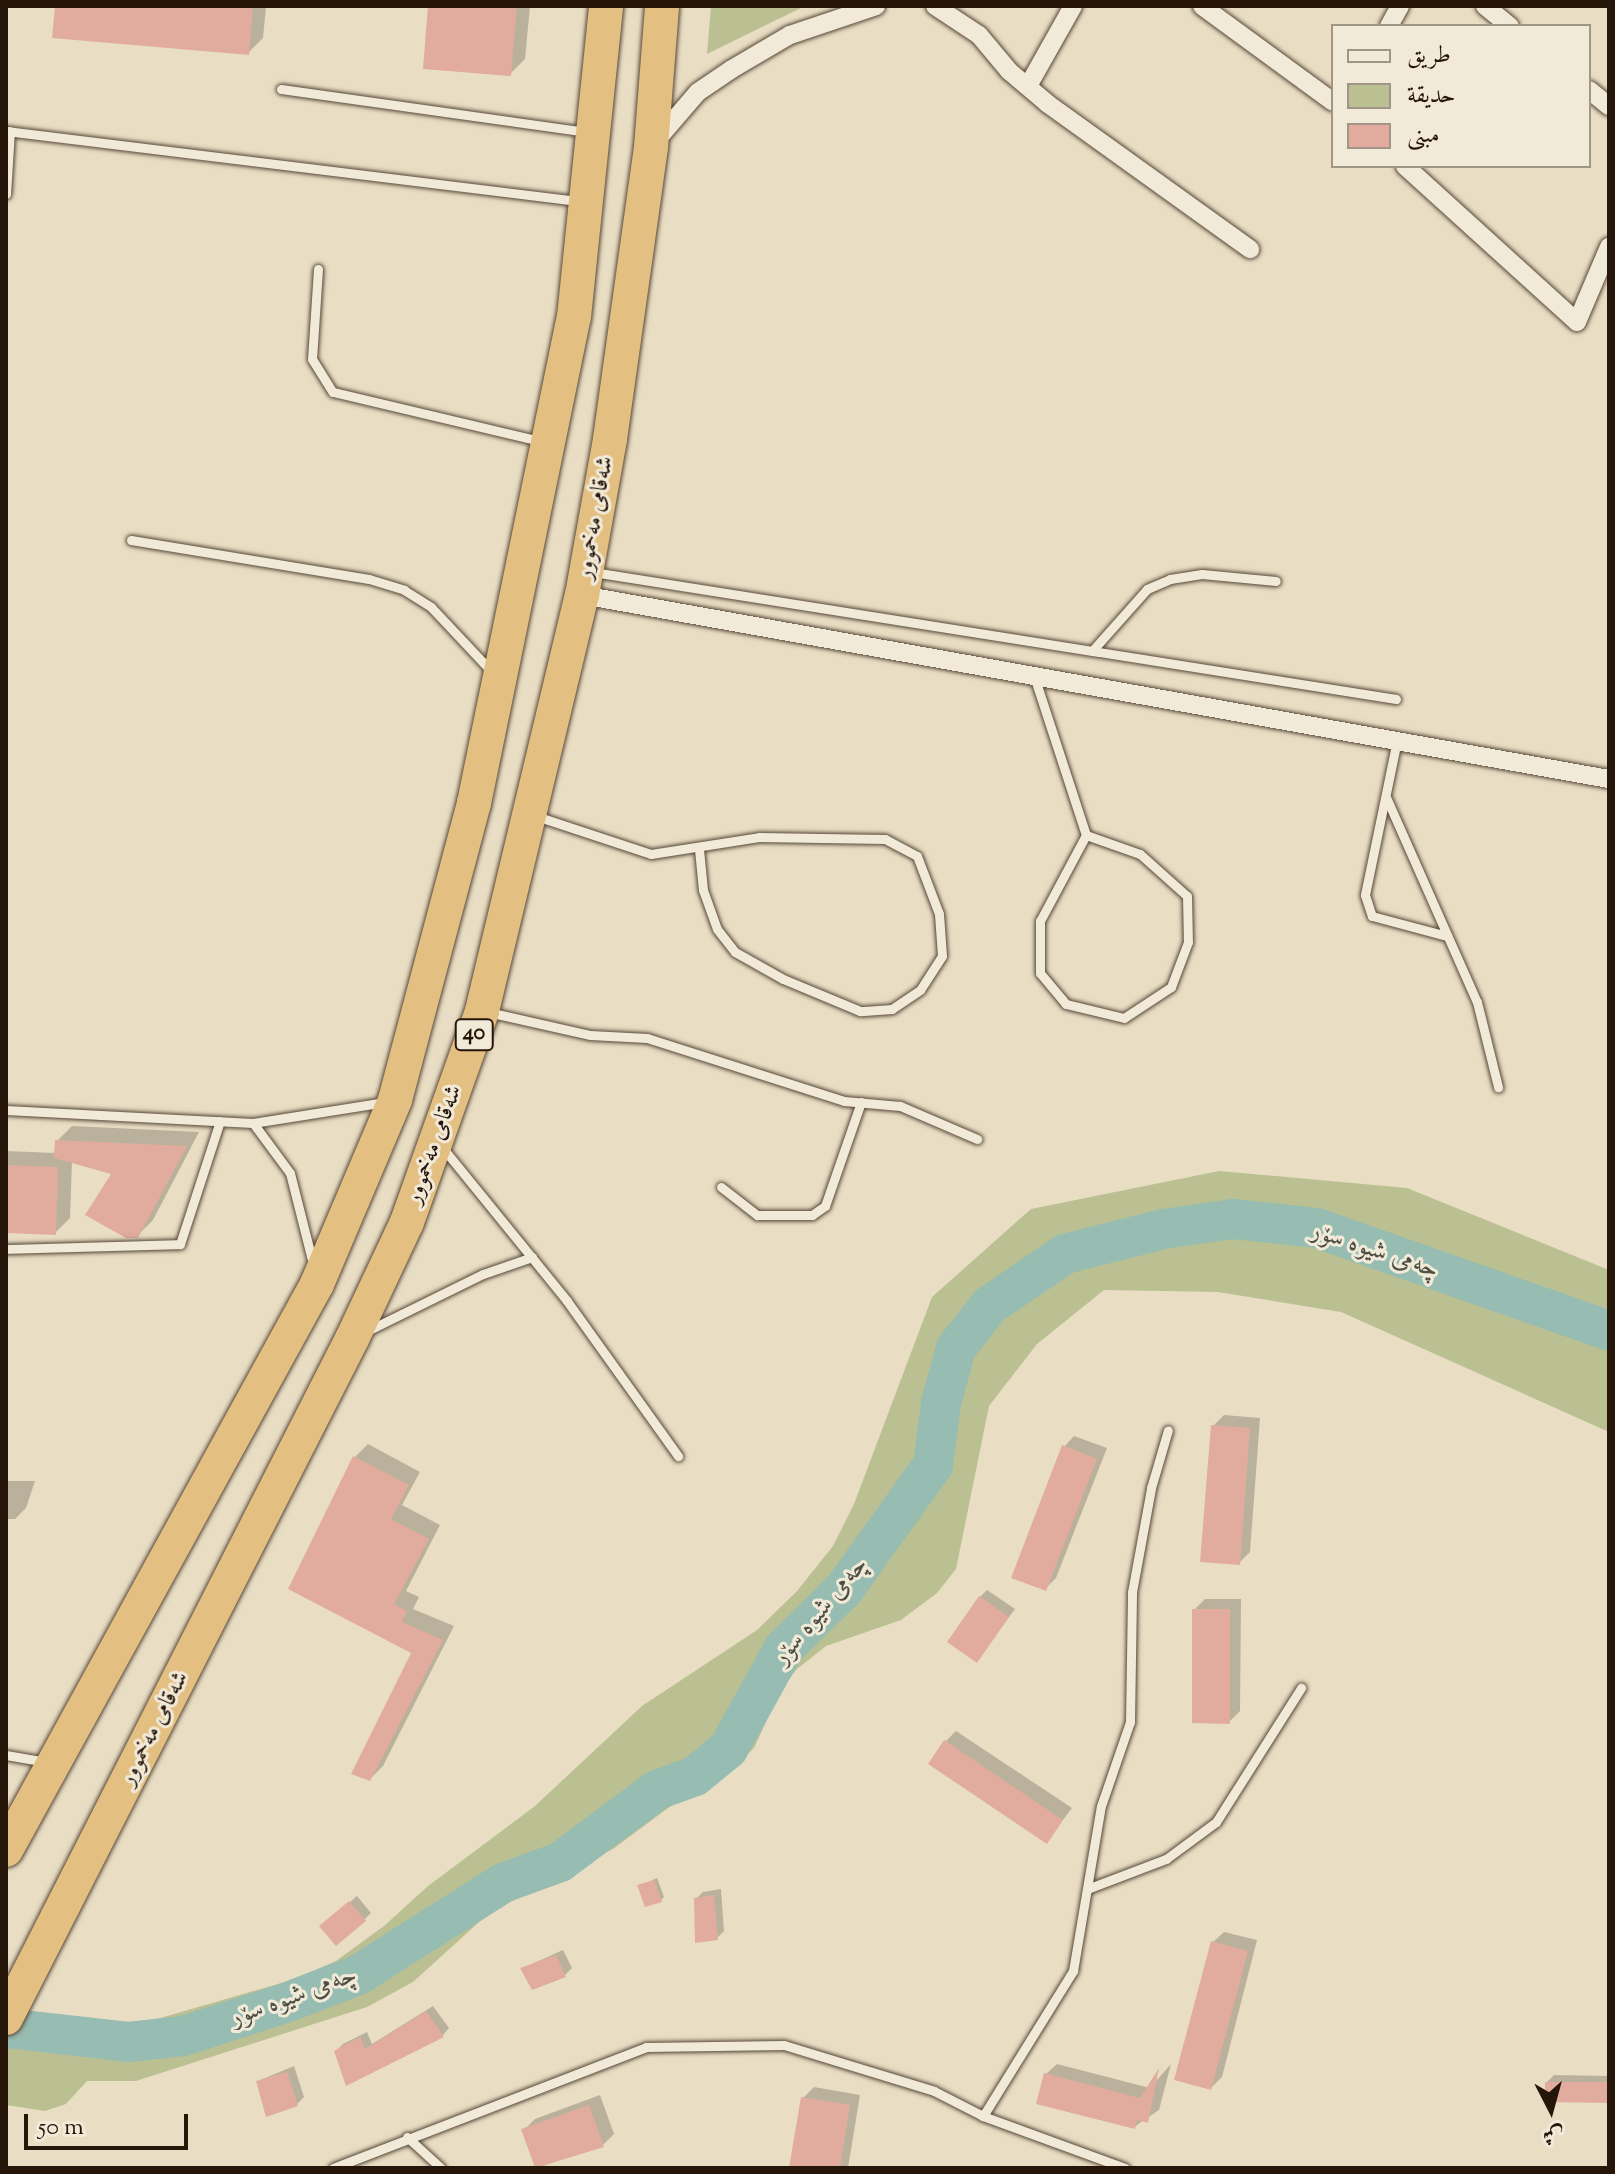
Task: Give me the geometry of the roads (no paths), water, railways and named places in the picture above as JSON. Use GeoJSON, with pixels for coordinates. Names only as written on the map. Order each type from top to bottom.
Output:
{"type":"FeatureCollection","features":[{"type":"Feature","properties":{"kind":"highway"},"geometry":{"type":"LineString","coordinates":[[587,202],[606,6]]}},
{"type":"Feature","properties":{"kind":"highway","name":"شەقامی مەخموور"},"geometry":{"type":"LineString","coordinates":[[6,2018],[352,1339],[407,1222],[482,1011],[584,583],[622,366],[651,147],[662,6]]}},
{"type":"Feature","properties":{"kind":"highway","name":"40"},"geometry":{"type":"LineString","coordinates":[[6,1850],[317,1284],[395,1100],[474,803],[501,681],[574,317],[587,202]]}},
{"type":"Feature","properties":{"kind":"highway"},"geometry":{"type":"LineString","coordinates":[[474,803],[529,814]]}},
{"type":"Feature","properties":{"kind":"street"},"geometry":{"type":"LineString","coordinates":[[651,147],[698,92],[732,69],[790,35],[876,6]]}},
{"type":"Feature","properties":{"kind":"street"},"geometry":{"type":"LineString","coordinates":[[935,6],[979,35],[1028,86],[1250,249]]}},
{"type":"Feature","properties":{"kind":"street"},"geometry":{"type":"LineString","coordinates":[[1028,86],[1073,6]]}},
{"type":"Feature","properties":{"kind":"street"},"geometry":{"type":"LineString","coordinates":[[1202,6],[1331,101]]}},
{"type":"Feature","properties":{"kind":"street"},"geometry":{"type":"LineString","coordinates":[[1390,24],[1400,6]]}},
{"type":"Feature","properties":{"kind":"street"},"geometry":{"type":"LineString","coordinates":[[1485,6],[1508,24]]}},
{"type":"Feature","properties":{"kind":"street"},"geometry":{"type":"LineString","coordinates":[[1591,92],[1609,106]]}},
{"type":"Feature","properties":{"kind":"street"},"geometry":{"type":"LineString","coordinates":[[1407,168],[1577,322],[1609,247]]}},
{"type":"Feature","properties":{"kind":"street"},"geometry":{"type":"LineString","coordinates":[[584,583],[1034,676],[1609,779]]}},
{"type":"Feature","properties":{"kind":"lane"},"geometry":{"type":"LineString","coordinates":[[281,89],[594,134]]}},
{"type":"Feature","properties":{"kind":"lane"},"geometry":{"type":"LineString","coordinates":[[6,194],[8,131],[587,202]]}},
{"type":"Feature","properties":{"kind":"lane"},"geometry":{"type":"LineString","coordinates":[[318,269],[312,359],[333,392],[548,443]]}},
{"type":"Feature","properties":{"kind":"lane"},"geometry":{"type":"LineString","coordinates":[[131,540],[369,579],[404,590],[431,607],[501,681]]}},
{"type":"Feature","properties":{"kind":"lane"},"geometry":{"type":"LineString","coordinates":[[1092,651],[1147,589],[1170,579],[1202,574],[1276,581]]}},
{"type":"Feature","properties":{"kind":"lane"},"geometry":{"type":"LineString","coordinates":[[584,583],[1092,651],[1396,699]]}},
{"type":"Feature","properties":{"kind":"lane"},"geometry":{"type":"LineString","coordinates":[[1034,676],[1086,835],[1040,921],[1040,973],[1066,1004],[1124,1018],[1171,987],[1188,942],[1187,896],[1140,854],[1086,835]]}},
{"type":"Feature","properties":{"kind":"lane"},"geometry":{"type":"LineString","coordinates":[[1397,740],[1365,895],[1372,916],[1447,936]]}},
{"type":"Feature","properties":{"kind":"lane"},"geometry":{"type":"LineString","coordinates":[[1386,797],[1477,1002],[1498,1087]]}},
{"type":"Feature","properties":{"kind":"lane"},"geometry":{"type":"LineString","coordinates":[[529,814],[651,854],[699,849],[759,837],[812,834],[885,839],[917,856],[939,914],[942,956],[920,990],[892,1009],[860,1011],[783,979],[735,952],[717,929],[703,890],[699,849]]}},
{"type":"Feature","properties":{"kind":"lane"},"geometry":{"type":"LineString","coordinates":[[482,1011],[590,1035],[647,1038],[861,1102],[900,1106],[977,1139]]}},
{"type":"Feature","properties":{"kind":"lane"},"geometry":{"type":"LineString","coordinates":[[6,1110],[253,1123],[395,1100]]}},
{"type":"Feature","properties":{"kind":"lane"},"geometry":{"type":"LineString","coordinates":[[721,1187],[757,1215],[812,1215],[825,1206],[861,1102]]}},
{"type":"Feature","properties":{"kind":"lane"},"geometry":{"type":"LineString","coordinates":[[6,1249],[180,1244],[220,1121]]}},
{"type":"Feature","properties":{"kind":"lane"},"geometry":{"type":"LineString","coordinates":[[253,1123],[290,1173],[317,1284]]}},
{"type":"Feature","properties":{"kind":"lane"},"geometry":{"type":"LineString","coordinates":[[437,1142],[532,1257],[678,1456]]}},
{"type":"Feature","properties":{"kind":"lane"},"geometry":{"type":"LineString","coordinates":[[352,1339],[483,1274],[532,1257]]}},
{"type":"Feature","properties":{"kind":"lane"},"geometry":{"type":"LineString","coordinates":[[983,2116],[1073,1971],[1101,1806],[1130,1722],[1132,1592],[1151,1488],[1168,1430]]}},
{"type":"Feature","properties":{"kind":"lane"},"geometry":{"type":"LineString","coordinates":[[1087,1889],[1166,1859],[1216,1822],[1301,1688]]}},
{"type":"Feature","properties":{"kind":"lane"},"geometry":{"type":"LineString","coordinates":[[6,1755],[54,1763]]}},
{"type":"Feature","properties":{"kind":"lane"},"geometry":{"type":"LineString","coordinates":[[333,2168],[646,2047],[784,2045],[934,2091],[983,2116],[1125,2168]]}},
{"type":"Feature","properties":{"kind":"lane"},"geometry":{"type":"LineString","coordinates":[[407,2137],[441,2168]]}},
{"type":"Feature","properties":{"kind":"waterway","name":"چەمی شیوە سۆر"},"geometry":{"type":"LineString","coordinates":[[6,2028],[128,2042],[183,2036],[288,2002],[358,1975],[503,1883],[560,1862],[657,1790],[695,1776],[728,1749],[784,1648],[844,1589],[933,1465],[941,1403],[956,1348],[990,1305],[1065,1254],[1163,1229],[1233,1219],[1317,1228],[1609,1331]]}}]}
